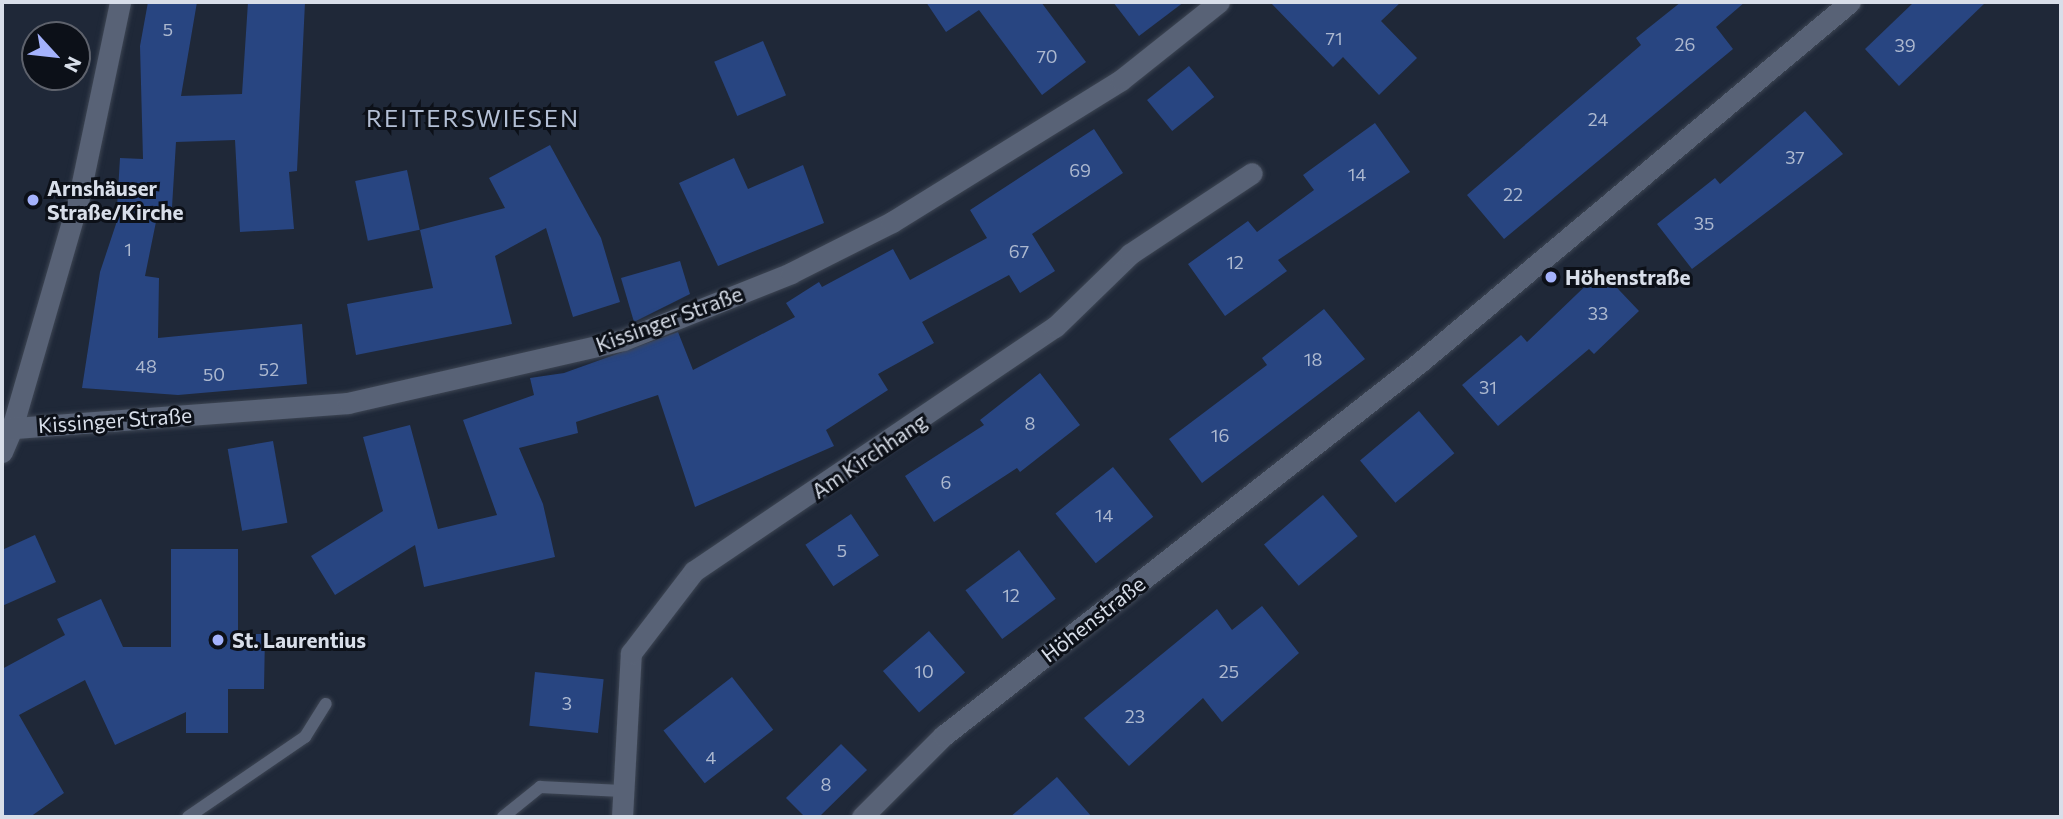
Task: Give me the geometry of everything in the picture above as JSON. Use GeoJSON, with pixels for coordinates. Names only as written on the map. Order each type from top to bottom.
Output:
{"type":"FeatureCollection","features":[{"type":"Feature","properties":{"kind":"street"},"geometry":{"type":"LineString","coordinates":[[2,452],[7,428],[79,197],[120,2]]}},
{"type":"Feature","properties":{"kind":"street","name":"Kissinger Straße"},"geometry":{"type":"LineString","coordinates":[[7,428],[348,403],[623,340],[791,273],[914,209],[1121,80],[1219,2]]}},
{"type":"Feature","properties":{"kind":"street","name":"Höhenstraße"},"geometry":{"type":"LineString","coordinates":[[862,817],[943,736],[1419,363],[1850,2]]}},
{"type":"Feature","properties":{"kind":"street","name":"Am Kirchhang"},"geometry":{"type":"LineString","coordinates":[[622,817],[631,653],[694,571],[1055,327],[1130,254],[1252,173]]}},
{"type":"Feature","properties":{"kind":"lane"},"geometry":{"type":"LineString","coordinates":[[188,817],[305,737],[326,704]]}},
{"type":"Feature","properties":{"kind":"lane"},"geometry":{"type":"LineString","coordinates":[[503,817],[540,787],[622,790]]}},
{"type":"Feature","properties":{"kind":"building"},"geometry":{"type":"Polygon","coordinates":[[[148,2],[197,2],[181,96],[242,94],[248,2],[305,2],[297,171],[289,172],[294,229],[240,232],[235,140],[176,142],[172,207],[159,207],[145,276],[159,278],[158,338],[302,324],[307,384],[178,395],[82,388],[100,272],[116,224],[120,158],[143,159],[140,46],[148,2]]]}},
{"type":"Feature","properties":{"kind":"building"},"geometry":{"type":"Polygon","coordinates":[[[926,2],[1041,2],[1086,62],[1042,95],[979,10],[946,32],[926,2]]]}},
{"type":"Feature","properties":{"kind":"building"},"geometry":{"type":"Polygon","coordinates":[[[1113,2],[1184,2],[1139,36],[1113,2]]]}},
{"type":"Feature","properties":{"kind":"building"},"geometry":{"type":"Polygon","coordinates":[[[1270,2],[1401,2],[1381,21],[1417,58],[1379,95],[1343,57],[1333,67],[1270,2]]]}},
{"type":"Feature","properties":{"kind":"building"},"geometry":{"type":"Polygon","coordinates":[[[1681,2],[1745,2],[1716,27],[1733,49],[1504,239],[1467,195],[1641,45],[1636,38],[1681,2]]]}},
{"type":"Feature","properties":{"kind":"building"},"geometry":{"type":"Polygon","coordinates":[[[1914,2],[1986,2],[1899,86],[1865,49],[1914,2]]]}},
{"type":"Feature","properties":{"kind":"building"},"geometry":{"type":"Polygon","coordinates":[[[763,41],[786,95],[737,116],[714,62],[763,41]]]}},
{"type":"Feature","properties":{"kind":"building"},"geometry":{"type":"Polygon","coordinates":[[[1189,66],[1214,97],[1172,131],[1147,100],[1189,66]]]}},
{"type":"Feature","properties":{"kind":"building"},"geometry":{"type":"Polygon","coordinates":[[[1805,111],[1843,154],[1692,269],[1657,224],[1715,178],[1720,184],[1805,111]]]}},
{"type":"Feature","properties":{"kind":"building"},"geometry":{"type":"Polygon","coordinates":[[[1375,123],[1410,172],[1278,260],[1287,271],[1225,316],[1188,264],[1248,221],[1257,232],[1314,190],[1303,175],[1375,123]]]}},
{"type":"Feature","properties":{"kind":"building"},"geometry":{"type":"Polygon","coordinates":[[[1094,129],[1123,173],[1032,234],[1055,271],[1020,293],[1009,275],[922,322],[934,343],[878,374],[888,390],[826,430],[834,446],[695,507],[658,395],[576,422],[578,433],[519,448],[543,504],[555,557],[424,587],[415,545],[335,595],[311,556],[383,511],[363,437],[410,425],[438,529],[497,515],[463,420],[534,395],[530,378],[564,373],[678,332],[693,370],[795,317],[786,303],[819,282],[822,287],[893,249],[910,280],[987,238],[970,210],[1094,129]]]}},
{"type":"Feature","properties":{"kind":"building"},"geometry":{"type":"Polygon","coordinates":[[[550,145],[601,238],[620,302],[573,317],[546,228],[495,256],[512,324],[356,355],[347,304],[433,288],[420,230],[505,208],[489,178],[550,145]]]}},
{"type":"Feature","properties":{"kind":"building"},"geometry":{"type":"Polygon","coordinates":[[[734,158],[748,189],[803,165],[824,223],[718,266],[679,183],[734,158]]]}},
{"type":"Feature","properties":{"kind":"building"},"geometry":{"type":"Polygon","coordinates":[[[407,170],[420,230],[368,241],[355,181],[407,170]]]}},
{"type":"Feature","properties":{"kind":"building"},"geometry":{"type":"Polygon","coordinates":[[[680,261],[690,294],[634,322],[621,278],[680,261]]]}},
{"type":"Feature","properties":{"kind":"building"},"geometry":{"type":"Polygon","coordinates":[[[1601,271],[1639,311],[1594,354],[1589,349],[1498,426],[1462,385],[1521,335],[1527,342],[1601,271]]]}},
{"type":"Feature","properties":{"kind":"building"},"geometry":{"type":"Polygon","coordinates":[[[1324,309],[1365,359],[1202,483],[1169,439],[1267,365],[1262,358],[1324,309]]]}},
{"type":"Feature","properties":{"kind":"building"},"geometry":{"type":"Polygon","coordinates":[[[1040,373],[1080,425],[1020,472],[1017,468],[934,522],[905,476],[984,425],[980,420],[1040,373]]]}},
{"type":"Feature","properties":{"kind":"building"},"geometry":{"type":"Polygon","coordinates":[[[1419,411],[1454,453],[1395,503],[1360,460],[1419,411]]]}},
{"type":"Feature","properties":{"kind":"building"},"geometry":{"type":"Polygon","coordinates":[[[273,441],[287,523],[242,531],[228,449],[273,441]]]}},
{"type":"Feature","properties":{"kind":"building"},"geometry":{"type":"Polygon","coordinates":[[[1113,467],[1153,517],[1096,563],[1055,514],[1113,467]]]}},
{"type":"Feature","properties":{"kind":"building"},"geometry":{"type":"Polygon","coordinates":[[[1323,495],[1358,536],[1299,586],[1264,544],[1323,495]]]}},
{"type":"Feature","properties":{"kind":"building"},"geometry":{"type":"Polygon","coordinates":[[[851,514],[879,555],[833,586],[805,545],[851,514]]]}},
{"type":"Feature","properties":{"kind":"building"},"geometry":{"type":"Polygon","coordinates":[[[35,535],[56,582],[2,606],[2,550],[35,535]]]}},
{"type":"Feature","properties":{"kind":"building"},"geometry":{"type":"Polygon","coordinates":[[[171,549],[238,549],[238,634],[265,634],[264,689],[228,689],[228,733],[186,733],[186,712],[115,745],[85,680],[19,715],[64,793],[30,817],[2,817],[2,669],[65,635],[57,619],[101,599],[123,647],[171,647],[171,549]]]}},
{"type":"Feature","properties":{"kind":"building"},"geometry":{"type":"Polygon","coordinates":[[[1019,550],[1056,599],[1002,639],[965,590],[1019,550]]]}},
{"type":"Feature","properties":{"kind":"building"},"geometry":{"type":"Polygon","coordinates":[[[1262,606],[1299,653],[1222,722],[1203,698],[1129,766],[1084,718],[1217,609],[1232,630],[1262,606]]]}},
{"type":"Feature","properties":{"kind":"building"},"geometry":{"type":"Polygon","coordinates":[[[929,631],[965,673],[919,713],[883,671],[929,631]]]}},
{"type":"Feature","properties":{"kind":"building"},"geometry":{"type":"Polygon","coordinates":[[[535,672],[604,679],[598,733],[529,726],[535,672]]]}},
{"type":"Feature","properties":{"kind":"building"},"geometry":{"type":"Polygon","coordinates":[[[732,677],[773,730],[705,783],[663,731],[732,677]]]}},
{"type":"Feature","properties":{"kind":"building"},"geometry":{"type":"Polygon","coordinates":[[[841,744],[867,770],[819,817],[805,817],[786,798],[841,744]]]}},
{"type":"Feature","properties":{"kind":"building"},"geometry":{"type":"Polygon","coordinates":[[[1057,777],[1092,817],[1010,817],[1057,777]]]}},
{"type":"Feature","properties":{"kind":"place","name":"Arnshäuser Straße/Kirche"},"geometry":{"type":"Point","coordinates":[33,200]}},
{"type":"Feature","properties":{"kind":"place","name":"Höhenstraße"},"geometry":{"type":"Point","coordinates":[1551,277]}},
{"type":"Feature","properties":{"kind":"place","name":"St. Laurentius"},"geometry":{"type":"Point","coordinates":[218,640]}},
{"type":"Feature","properties":{"kind":"district","name":"REITERSWIESEN"},"geometry":{"type":"Point","coordinates":[473,118]}}]}
